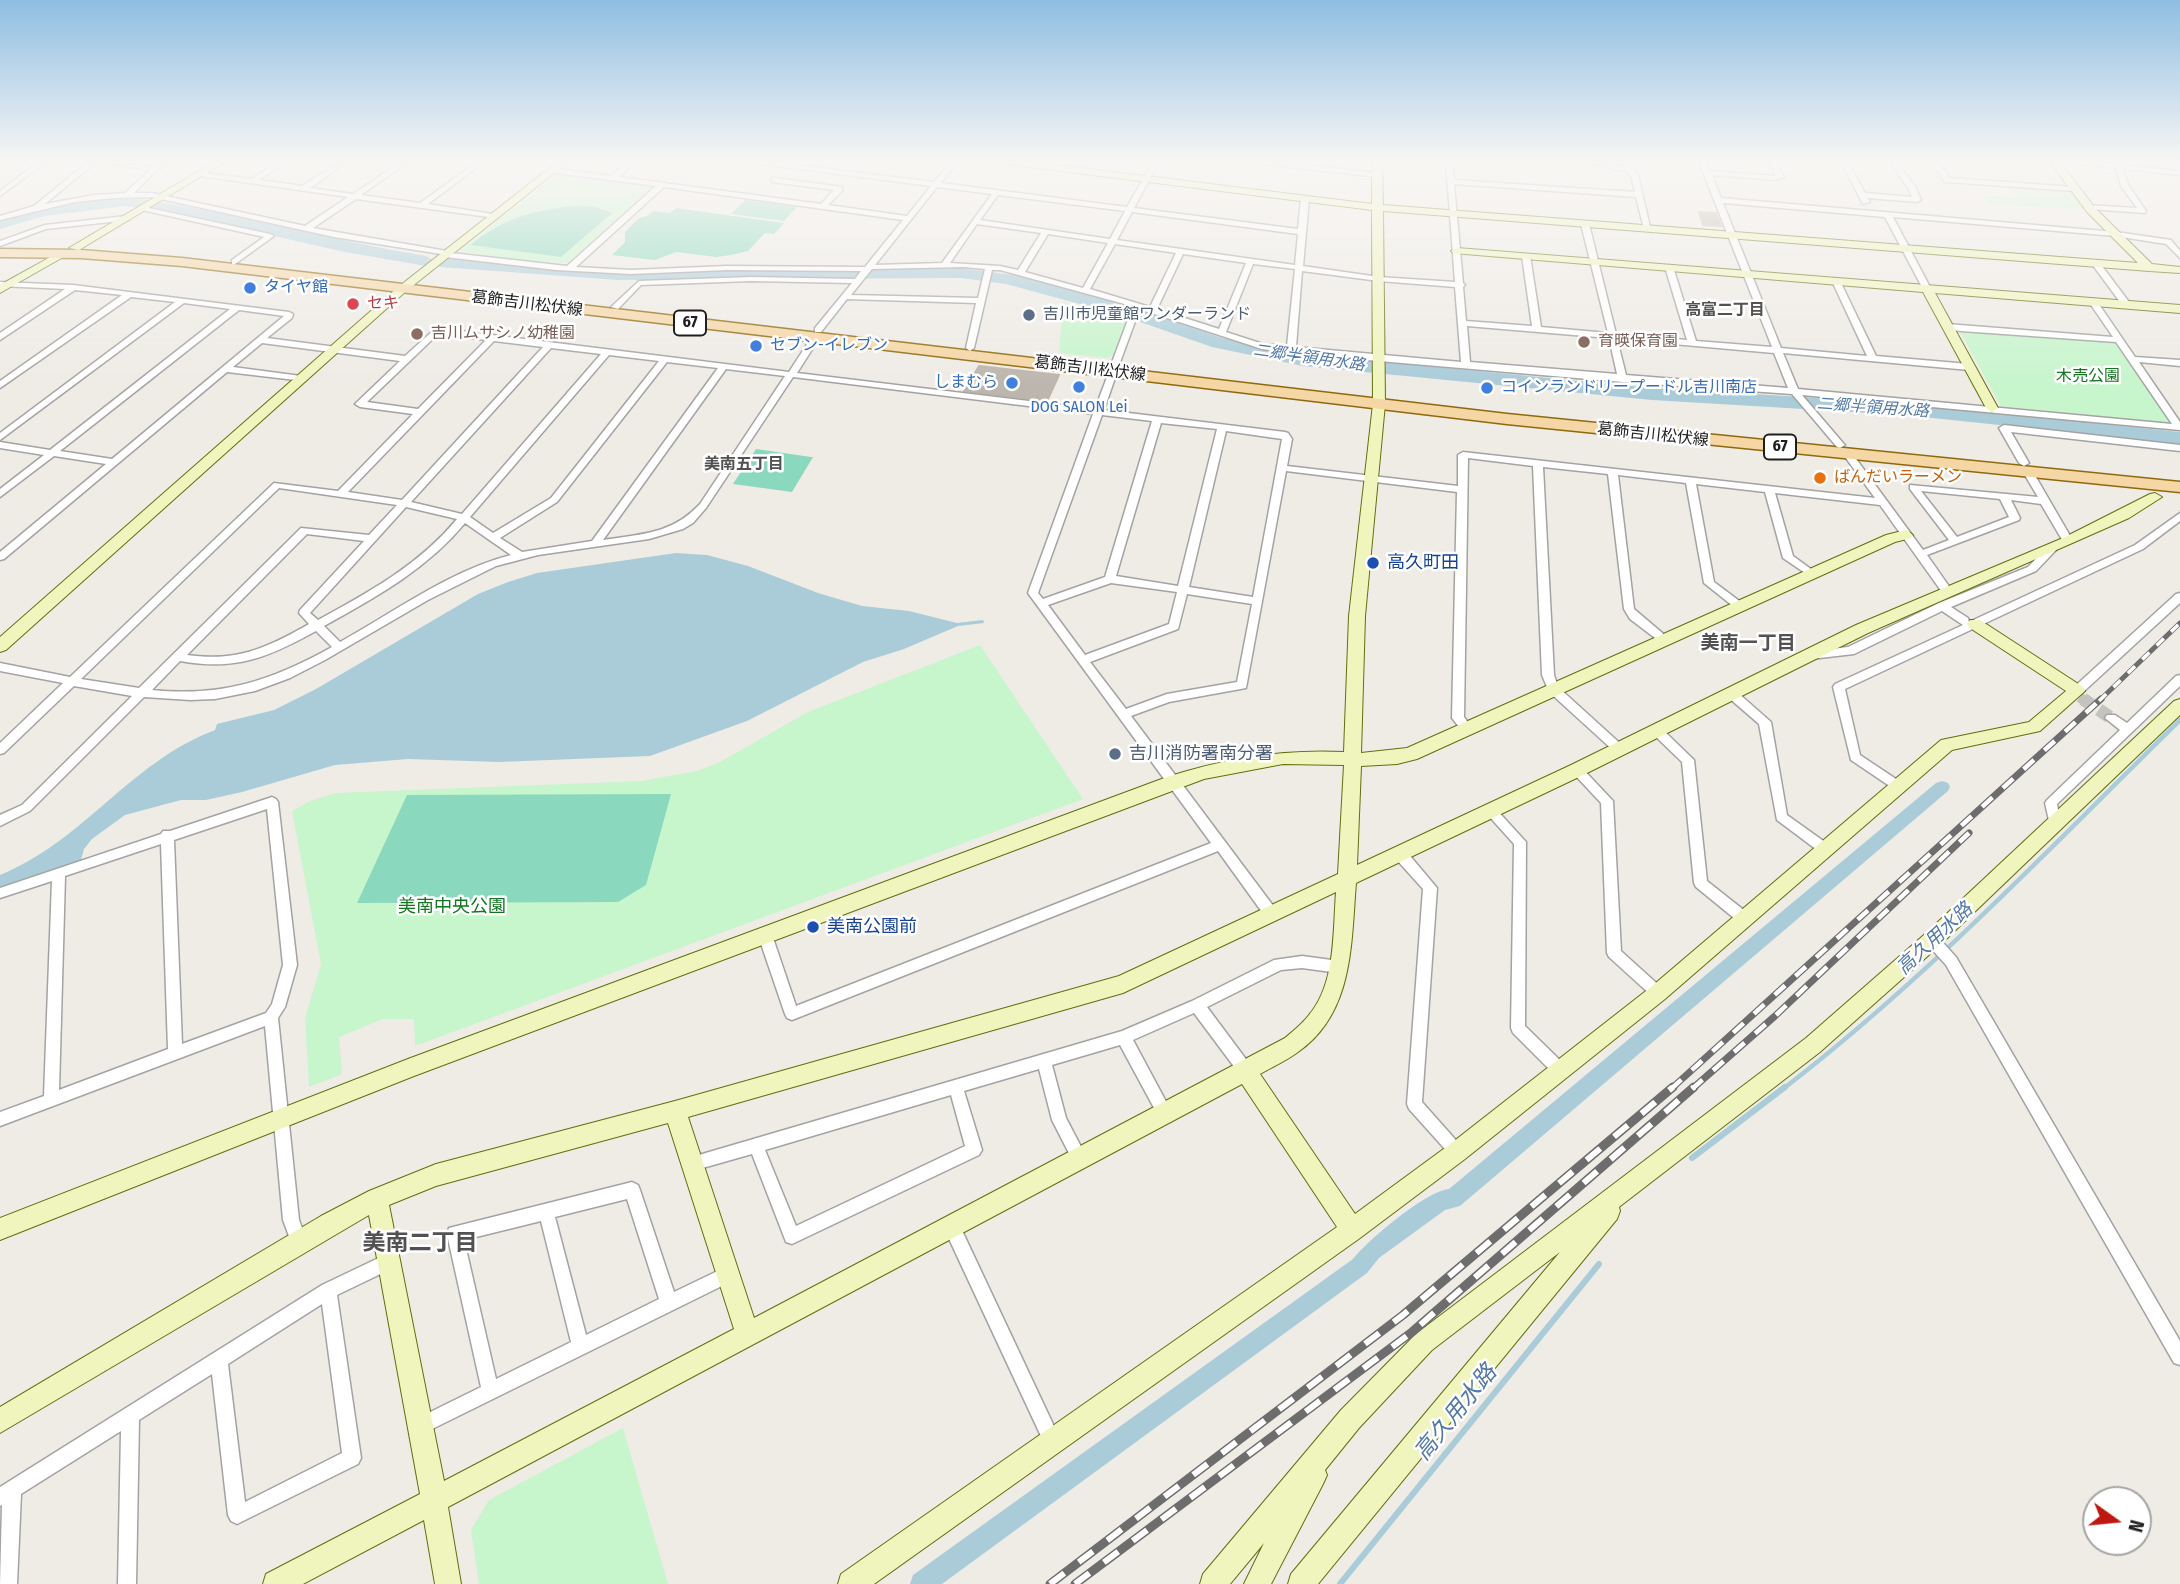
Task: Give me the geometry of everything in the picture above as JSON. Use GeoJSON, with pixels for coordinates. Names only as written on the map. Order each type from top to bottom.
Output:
{"type":"FeatureCollection","features":[{"type":"Feature","properties":{"kind":"main road","name":"葛飾吉川松伏線"},"geometry":{"type":"LineString","coordinates":[[0,244],[615,307],[817,334],[970,348],[1114,369]]}},
{"type":"Feature","properties":{"kind":"main road","name":"葛飾吉川松伏線"},"geometry":{"type":"LineString","coordinates":[[0,253],[68,251],[235,262],[406,286],[1380,399],[1844,450],[2180,478]]}},
{"type":"Feature","properties":{"kind":"main road","name":"葛飾吉川松伏線"},"geometry":{"type":"LineString","coordinates":[[2026,467],[2180,486]]}},
{"type":"Feature","properties":{"kind":"street"},"geometry":{"type":"LineString","coordinates":[[0,244],[23,236]]}},
{"type":"Feature","properties":{"kind":"street"},"geometry":{"type":"LineString","coordinates":[[4,286],[95,236]]}},
{"type":"Feature","properties":{"kind":"street"},"geometry":{"type":"LineString","coordinates":[[235,262],[270,236]]}},
{"type":"Feature","properties":{"kind":"street"},"geometry":{"type":"LineString","coordinates":[[350,236],[446,254],[569,269],[631,272],[727,268],[946,265],[989,267],[1085,291],[1262,346],[1380,364],[1466,365],[1798,395],[1992,408],[2180,427]]}},
{"type":"Feature","properties":{"kind":"street"},"geometry":{"type":"LineString","coordinates":[[0,646],[406,286],[469,236]]}},
{"type":"Feature","properties":{"kind":"street"},"geometry":{"type":"LineString","coordinates":[[569,269],[606,236]]}},
{"type":"Feature","properties":{"kind":"street"},"geometry":{"type":"LineString","coordinates":[[0,667],[179,696],[215,695],[247,689],[286,675],[469,574],[520,556],[669,531],[693,517],[817,334],[895,236]]}},
{"type":"Feature","properties":{"kind":"street"},"geometry":{"type":"LineString","coordinates":[[946,265],[966,236]]}},
{"type":"Feature","properties":{"kind":"street"},"geometry":{"type":"LineString","coordinates":[[1020,273],[1043,236]]}},
{"type":"Feature","properties":{"kind":"street"},"geometry":{"type":"LineString","coordinates":[[1083,236],[1379,279],[1461,285]]}},
{"type":"Feature","properties":{"kind":"street"},"geometry":{"type":"LineString","coordinates":[[1085,291],[1115,236]]}},
{"type":"Feature","properties":{"kind":"street"},"geometry":{"type":"LineString","coordinates":[[1291,350],[1302,236]]}},
{"type":"Feature","properties":{"kind":"street"},"geometry":{"type":"LineString","coordinates":[[276,1584],[434,1498],[1246,1071],[1292,1045],[1317,1021],[1332,995],[1339,967],[1348,878],[1357,616],[1380,399],[1379,236]]}},
{"type":"Feature","properties":{"kind":"street"},"geometry":{"type":"LineString","coordinates":[[1456,236],[1466,365]]}},
{"type":"Feature","properties":{"kind":"street"},"geometry":{"type":"LineString","coordinates":[[1589,236],[1622,379]]}},
{"type":"Feature","properties":{"kind":"street"},"geometry":{"type":"LineString","coordinates":[[1733,236],[1792,388],[1844,450],[1921,554],[1946,599],[1970,623],[2077,691]]}},
{"type":"Feature","properties":{"kind":"street"},"geometry":{"type":"LineString","coordinates":[[1744,236],[2180,270]]}},
{"type":"Feature","properties":{"kind":"street"},"geometry":{"type":"LineString","coordinates":[[1898,236],[1992,408]]}},
{"type":"Feature","properties":{"kind":"street"},"geometry":{"type":"LineString","coordinates":[[2119,236],[2149,268]]}},
{"type":"Feature","properties":{"kind":"street"},"geometry":{"type":"LineString","coordinates":[[2125,236],[2168,242],[2180,256]]}},
{"type":"Feature","properties":{"kind":"street"},"geometry":{"type":"LineString","coordinates":[[1152,311],[1181,250]]}},
{"type":"Feature","properties":{"kind":"street"},"geometry":{"type":"LineString","coordinates":[[1457,251],[2180,309]]}},
{"type":"Feature","properties":{"kind":"street"},"geometry":{"type":"LineString","coordinates":[[1526,256],[1537,330]]}},
{"type":"Feature","properties":{"kind":"street"},"geometry":{"type":"LineString","coordinates":[[1221,334],[1251,260]]}},
{"type":"Feature","properties":{"kind":"street"},"geometry":{"type":"LineString","coordinates":[[2096,264],[2126,304]]}},
{"type":"Feature","properties":{"kind":"street"},"geometry":{"type":"LineString","coordinates":[[970,348],[989,267]]}},
{"type":"Feature","properties":{"kind":"street"},"geometry":{"type":"LineString","coordinates":[[1668,267],[1692,343]]}},
{"type":"Feature","properties":{"kind":"street"},"geometry":{"type":"LineString","coordinates":[[615,307],[639,283],[859,279]]}},
{"type":"Feature","properties":{"kind":"street"},"geometry":{"type":"LineString","coordinates":[[1836,281],[1873,359]]}},
{"type":"Feature","properties":{"kind":"street"},"geometry":{"type":"LineString","coordinates":[[0,556],[289,316],[238,307],[73,287],[4,286]]}},
{"type":"Feature","properties":{"kind":"street"},"geometry":{"type":"LineString","coordinates":[[0,337],[73,287]]}},
{"type":"Feature","properties":{"kind":"street"},"geometry":{"type":"LineString","coordinates":[[0,385],[129,294]]}},
{"type":"Feature","properties":{"kind":"street"},"geometry":{"type":"LineString","coordinates":[[845,297],[980,302]]}},
{"type":"Feature","properties":{"kind":"street"},"geometry":{"type":"LineString","coordinates":[[0,437],[183,300]]}},
{"type":"Feature","properties":{"kind":"street"},"geometry":{"type":"LineString","coordinates":[[2093,302],[2180,427]]}},
{"type":"Feature","properties":{"kind":"street"},"geometry":{"type":"LineString","coordinates":[[0,494],[238,307]]}},
{"type":"Feature","properties":{"kind":"street"},"geometry":{"type":"LineString","coordinates":[[1132,319],[1033,593],[1272,915]]}},
{"type":"Feature","properties":{"kind":"street"},"geometry":{"type":"LineString","coordinates":[[1464,323],[1969,367]]}},
{"type":"Feature","properties":{"kind":"street"},"geometry":{"type":"LineString","coordinates":[[1947,327],[2120,340]]}},
{"type":"Feature","properties":{"kind":"street"},"geometry":{"type":"LineString","coordinates":[[420,412],[360,404],[436,331],[1285,435],[1287,439],[1242,685],[1167,698],[1122,715]]}},
{"type":"Feature","properties":{"kind":"street"},"geometry":{"type":"LineString","coordinates":[[340,494],[492,338]]}},
{"type":"Feature","properties":{"kind":"street"},"geometry":{"type":"LineString","coordinates":[[261,340],[408,359]]}},
{"type":"Feature","properties":{"kind":"street"},"geometry":{"type":"LineString","coordinates":[[338,646],[304,613],[549,345]]}},
{"type":"Feature","properties":{"kind":"street"},"geometry":{"type":"LineString","coordinates":[[178,657],[212,662],[241,659],[267,651],[408,573],[438,550],[607,352]]}},
{"type":"Feature","properties":{"kind":"street"},"geometry":{"type":"LineString","coordinates":[[494,537],[554,500],[665,359]]}},
{"type":"Feature","properties":{"kind":"street"},"geometry":{"type":"LineString","coordinates":[[2133,359],[2180,363]]}},
{"type":"Feature","properties":{"kind":"street"},"geometry":{"type":"LineString","coordinates":[[595,544],[724,366]]}},
{"type":"Feature","properties":{"kind":"street"},"geometry":{"type":"LineString","coordinates":[[226,369],[301,379]]}},
{"type":"Feature","properties":{"kind":"street"},"geometry":{"type":"LineString","coordinates":[[1110,579],[1158,418]]}},
{"type":"Feature","properties":{"kind":"street"},"geometry":{"type":"LineString","coordinates":[[1082,661],[1174,626],[1222,427]]}},
{"type":"Feature","properties":{"kind":"street"},"geometry":{"type":"LineString","coordinates":[[2060,544],[2045,501],[2004,428],[2180,447]]}},
{"type":"Feature","properties":{"kind":"street"},"geometry":{"type":"LineString","coordinates":[[0,445],[114,462]]}},
{"type":"Feature","properties":{"kind":"street"},"geometry":{"type":"LineString","coordinates":[[1467,729],[1458,718],[1463,455],[1613,474],[1882,502]]}},
{"type":"Feature","properties":{"kind":"street"},"geometry":{"type":"LineString","coordinates":[[1538,464],[1548,675],[1553,689],[1619,749]]}},
{"type":"Feature","properties":{"kind":"street"},"geometry":{"type":"LineString","coordinates":[[1282,468],[1463,490]]}},
{"type":"Feature","properties":{"kind":"street"},"geometry":{"type":"LineString","coordinates":[[1613,474],[1629,609],[1634,617],[1663,640]]}},
{"type":"Feature","properties":{"kind":"street"},"geometry":{"type":"LineString","coordinates":[[1691,482],[1709,583],[1738,606]]}},
{"type":"Feature","properties":{"kind":"street"},"geometry":{"type":"LineString","coordinates":[[0,750],[277,485],[404,503],[464,518],[520,556]]}},
{"type":"Feature","properties":{"kind":"street"},"geometry":{"type":"LineString","coordinates":[[1955,541],[1913,487],[2045,501]]}},
{"type":"Feature","properties":{"kind":"street"},"geometry":{"type":"LineString","coordinates":[[1770,491],[1788,558],[1811,573]]}},
{"type":"Feature","properties":{"kind":"street"},"geometry":{"type":"LineString","coordinates":[[1921,554],[2015,518],[2004,497]]}},
{"type":"Feature","properties":{"kind":"street"},"geometry":{"type":"LineString","coordinates":[[0,1421],[299,1241],[377,1199],[436,1175],[1088,995],[1159,968],[1577,771],[1807,656],[1946,599],[2124,515],[2155,497]]}},
{"type":"Feature","properties":{"kind":"street"},"geometry":{"type":"LineString","coordinates":[[1898,786],[1854,757],[1839,687],[1970,623],[2139,547],[2180,516]]}},
{"type":"Feature","properties":{"kind":"street"},"geometry":{"type":"LineString","coordinates":[[0,821],[26,807],[304,530],[371,539]]}},
{"type":"Feature","properties":{"kind":"street"},"geometry":{"type":"LineString","coordinates":[[0,1228],[281,1118],[1173,782],[1226,766],[1262,760],[1298,757],[1352,760],[1396,758],[1467,729],[1891,538],[1906,535]]}},
{"type":"Feature","properties":{"kind":"street"},"geometry":{"type":"LineString","coordinates":[[1041,604],[1110,579],[1258,601]]}},
{"type":"Feature","properties":{"kind":"street"},"geometry":{"type":"LineString","coordinates":[[851,1584],[1352,1230],[1457,1152],[1658,993],[1947,746],[2034,727],[2180,597]]}},
{"type":"Feature","properties":{"kind":"street"},"geometry":{"type":"LineString","coordinates":[[2055,825],[2052,803],[2180,679]]}},
{"type":"Feature","properties":{"kind":"street"},"geometry":{"type":"LineString","coordinates":[[1733,695],[1765,722],[1781,817],[1825,849]]}},
{"type":"Feature","properties":{"kind":"street"},"geometry":{"type":"LineString","coordinates":[[1213,1584],[1330,1443],[1424,1342],[1941,949],[2055,825],[2180,705]]}},
{"type":"Feature","properties":{"kind":"street"},"geometry":{"type":"LineString","coordinates":[[2111,718],[2128,729]]}},
{"type":"Feature","properties":{"kind":"street"},"geometry":{"type":"LineString","coordinates":[[1657,732],[1688,760],[1701,883],[1745,919]]}},
{"type":"Feature","properties":{"kind":"street"},"geometry":{"type":"LineString","coordinates":[[1577,771],[1607,801],[1614,953],[1658,993]]}},
{"type":"Feature","properties":{"kind":"street"},"geometry":{"type":"LineString","coordinates":[[0,893],[272,802],[290,965],[278,1007],[271,1017],[0,1119]]}},
{"type":"Feature","properties":{"kind":"street"},"geometry":{"type":"LineString","coordinates":[[1491,811],[1520,842],[1518,1028],[1561,1071]]}},
{"type":"Feature","properties":{"kind":"street"},"geometry":{"type":"LineString","coordinates":[[167,835],[175,1053]]}},
{"type":"Feature","properties":{"kind":"street"},"geometry":{"type":"LineString","coordinates":[[765,935],[792,1014],[1220,845]]}},
{"type":"Feature","properties":{"kind":"street"},"geometry":{"type":"LineString","coordinates":[[1401,855],[1430,888],[1414,1104],[1457,1152]]}},
{"type":"Feature","properties":{"kind":"street"},"geometry":{"type":"LineString","coordinates":[[51,1100],[59,873]]}},
{"type":"Feature","properties":{"kind":"street"},"geometry":{"type":"LineString","coordinates":[[1941,949],[2180,1357]]}},
{"type":"Feature","properties":{"kind":"street"},"geometry":{"type":"LineString","coordinates":[[692,1164],[1124,1037],[1197,1005],[1279,964],[1302,962],[1339,967]]}},
{"type":"Feature","properties":{"kind":"street"},"geometry":{"type":"LineString","coordinates":[[1197,1005],[1246,1071],[1352,1230]]}},
{"type":"Feature","properties":{"kind":"street"},"geometry":{"type":"LineString","coordinates":[[271,1017],[291,1220],[299,1241]]}},
{"type":"Feature","properties":{"kind":"street"},"geometry":{"type":"LineString","coordinates":[[1124,1037],[1165,1114]]}},
{"type":"Feature","properties":{"kind":"street"},"geometry":{"type":"LineString","coordinates":[[1044,1061],[1059,1120],[1080,1160]]}},
{"type":"Feature","properties":{"kind":"street"},"geometry":{"type":"LineString","coordinates":[[756,1145],[792,1236],[974,1150],[956,1087]]}},
{"type":"Feature","properties":{"kind":"street"},"geometry":{"type":"LineString","coordinates":[[674,1111],[748,1335]]}},
{"type":"Feature","properties":{"kind":"street"},"geometry":{"type":"LineString","coordinates":[[1301,1584],[1629,1186]]}},
{"type":"Feature","properties":{"kind":"street"},"geometry":{"type":"LineString","coordinates":[[490,1391],[455,1234],[632,1190],[669,1303]]}},
{"type":"Feature","properties":{"kind":"street"},"geometry":{"type":"LineString","coordinates":[[377,1199],[448,1584]]}},
{"type":"Feature","properties":{"kind":"street"},"geometry":{"type":"LineString","coordinates":[[546,1211],[581,1347]]}},
{"type":"Feature","properties":{"kind":"street"},"geometry":{"type":"LineString","coordinates":[[951,1228],[1053,1443]]}},
{"type":"Feature","properties":{"kind":"street"},"geometry":{"type":"LineString","coordinates":[[8,1584],[6,1493],[328,1291],[389,1261]]}},
{"type":"Feature","properties":{"kind":"street"},"geometry":{"type":"LineString","coordinates":[[420,1426],[728,1274]]}},
{"type":"Feature","properties":{"kind":"street"},"geometry":{"type":"LineString","coordinates":[[219,1360],[237,1515],[352,1458],[328,1291]]}},
{"type":"Feature","properties":{"kind":"street"},"geometry":{"type":"LineString","coordinates":[[127,1584],[130,1415]]}},
{"type":"Feature","properties":{"kind":"street"},"geometry":{"type":"LineString","coordinates":[[1257,1584],[1330,1443]]}},
{"type":"Feature","properties":{"kind":"green space"},"geometry":{"type":"Polygon","coordinates":[[[479,236],[599,236],[568,263],[518,260],[460,251],[479,236]]]}},
{"type":"Feature","properties":{"kind":"green space"},"geometry":{"type":"Polygon","coordinates":[[[482,236],[585,236],[561,257],[471,245],[482,236]]]}},
{"type":"Feature","properties":{"kind":"green space"},"geometry":{"type":"Polygon","coordinates":[[[625,236],[762,236],[748,251],[731,255],[716,257],[676,252],[655,260],[612,255],[625,242],[625,236]]]}},
{"type":"Feature","properties":{"kind":"green space"},"geometry":{"type":"Polygon","coordinates":[[[1063,302],[1127,320],[1113,355],[1108,358],[1059,353],[1063,302]]]}},
{"type":"Feature","properties":{"kind":"green space","name":"木売公園"},"geometry":{"type":"Polygon","coordinates":[[[1959,330],[2116,342],[2170,423],[2001,406],[1959,330]]]}},
{"type":"Feature","properties":{"kind":"green space"},"geometry":{"type":"Polygon","coordinates":[[[756,449],[813,457],[792,492],[733,484],[756,449]]]}},
{"type":"Feature","properties":{"kind":"green space","name":"美南中央公園"},"geometry":{"type":"Polygon","coordinates":[[[980,645],[1083,799],[415,1046],[414,1019],[383,1019],[339,1037],[342,1074],[309,1087],[305,1018],[321,964],[292,811],[310,801],[336,793],[641,781],[697,771],[720,762],[808,712],[980,645]]]}},
{"type":"Feature","properties":{"kind":"green space"},"geometry":{"type":"Polygon","coordinates":[[[671,794],[646,885],[618,902],[357,903],[407,795],[671,794]]]}},
{"type":"Feature","properties":{"kind":"green space"},"geometry":{"type":"Polygon","coordinates":[[[623,1428],[668,1584],[479,1584],[471,1530],[489,1500],[623,1428]]]}},
{"type":"Feature","properties":{"kind":"water"},"geometry":{"type":"Polygon","coordinates":[[[676,553],[707,555],[748,566],[818,593],[862,606],[909,611],[957,623],[983,620],[984,623],[958,626],[904,649],[863,662],[747,721],[650,756],[499,762],[408,759],[335,765],[242,792],[206,800],[181,800],[125,815],[92,839],[84,849],[81,860],[0,887],[0,875],[57,843],[157,761],[215,730],[217,724],[274,710],[316,689],[478,594],[537,573],[676,553]]]}},
{"type":"Feature","properties":{"kind":"building","name":"しまむら"},"geometry":{"type":"Polygon","coordinates":[[[979,366],[1059,375],[1047,401],[964,391],[979,366]]]}},
{"type":"Feature","properties":{"kind":"waterway","name":"二郷半領用水路"},"geometry":{"type":"LineString","coordinates":[[295,236],[426,261]]}},
{"type":"Feature","properties":{"kind":"waterway","name":"二郷半領用水路"},"geometry":{"type":"LineString","coordinates":[[446,263],[618,275],[961,273],[1007,279],[1126,311],[1218,343],[1303,360],[1652,394],[1904,409],[2180,438]]}},
{"type":"Feature","properties":{"kind":"waterway","name":"高久用水路"},"geometry":{"type":"LineString","coordinates":[[1783,1089],[1836,1047],[1937,957],[2180,720]]}},
{"type":"Feature","properties":{"kind":"waterway"},"geometry":{"type":"LineString","coordinates":[[922,1584],[1360,1266],[1372,1251],[1441,1200],[1453,1199],[1942,787]]}},
{"type":"Feature","properties":{"kind":"waterway","name":"高久用水路"},"geometry":{"type":"LineString","coordinates":[[1692,1158],[1785,1087]]}},
{"type":"Feature","properties":{"kind":"waterway","name":"高久用水路"},"geometry":{"type":"LineString","coordinates":[[1340,1584],[1599,1264]]}},
{"type":"Feature","properties":{"kind":"tunnel"},"geometry":{"type":"LineString","coordinates":[[2067,689],[2085,701]]}},
{"type":"Feature","properties":{"kind":"tunnel"},"geometry":{"type":"LineString","coordinates":[[2083,699],[2111,718]]}},
{"type":"Feature","properties":{"kind":"railway"},"geometry":{"type":"LineString","coordinates":[[2099,701],[2180,623]]}},
{"type":"Feature","properties":{"kind":"railway"},"geometry":{"type":"LineString","coordinates":[[1671,1089],[2101,699]]}},
{"type":"Feature","properties":{"kind":"railway"},"geometry":{"type":"LineString","coordinates":[[1692,1089],[1775,1016],[1969,833]]}},
{"type":"Feature","properties":{"kind":"railway"},"geometry":{"type":"LineString","coordinates":[[1050,1584],[1403,1315],[1673,1087]]}},
{"type":"Feature","properties":{"kind":"railway"},"geometry":{"type":"LineString","coordinates":[[1075,1584],[1412,1332],[1694,1087]]}},
{"type":"Feature","properties":{"kind":"place","name":"タイヤ館"},"geometry":{"type":"Point","coordinates":[250,288]}},
{"type":"Feature","properties":{"kind":"place","name":"セキ"},"geometry":{"type":"Point","coordinates":[353,304]}},
{"type":"Feature","properties":{"kind":"place","name":"吉川市児童館ワンダーランド"},"geometry":{"type":"Point","coordinates":[1029,315]}},
{"type":"Feature","properties":{"kind":"place","name":"吉川ムサシノ幼稚園"},"geometry":{"type":"Point","coordinates":[417,334]}},
{"type":"Feature","properties":{"kind":"place","name":"育暎保育園"},"geometry":{"type":"Point","coordinates":[1584,342]}},
{"type":"Feature","properties":{"kind":"place","name":"セブン-イレブン"},"geometry":{"type":"Point","coordinates":[756,346]}},
{"type":"Feature","properties":{"kind":"place","name":"しまむら"},"geometry":{"type":"Point","coordinates":[1012,383]}},
{"type":"Feature","properties":{"kind":"place","name":"DOG SALON Lei"},"geometry":{"type":"Point","coordinates":[1079,387]}},
{"type":"Feature","properties":{"kind":"place","name":"コインランドリープードル吉川南店"},"geometry":{"type":"Point","coordinates":[1487,388]}},
{"type":"Feature","properties":{"kind":"place","name":"ばんだいラーメン"},"geometry":{"type":"Point","coordinates":[1820,478]}},
{"type":"Feature","properties":{"kind":"place","name":"高久町田"},"geometry":{"type":"Point","coordinates":[1373,563]}},
{"type":"Feature","properties":{"kind":"place","name":"吉川消防署南分署"},"geometry":{"type":"Point","coordinates":[1115,754]}},
{"type":"Feature","properties":{"kind":"place","name":"美南公園前"},"geometry":{"type":"Point","coordinates":[813,927]}},
{"type":"Feature","properties":{"kind":"district","name":"高富二丁目"},"geometry":{"type":"Point","coordinates":[1725,311]}},
{"type":"Feature","properties":{"kind":"district","name":"美南五丁目"},"geometry":{"type":"Point","coordinates":[744,465]}},
{"type":"Feature","properties":{"kind":"district","name":"美南一丁目"},"geometry":{"type":"Point","coordinates":[1748,644]}},
{"type":"Feature","properties":{"kind":"district","name":"美南二丁目"},"geometry":{"type":"Point","coordinates":[420,1244]}}]}
